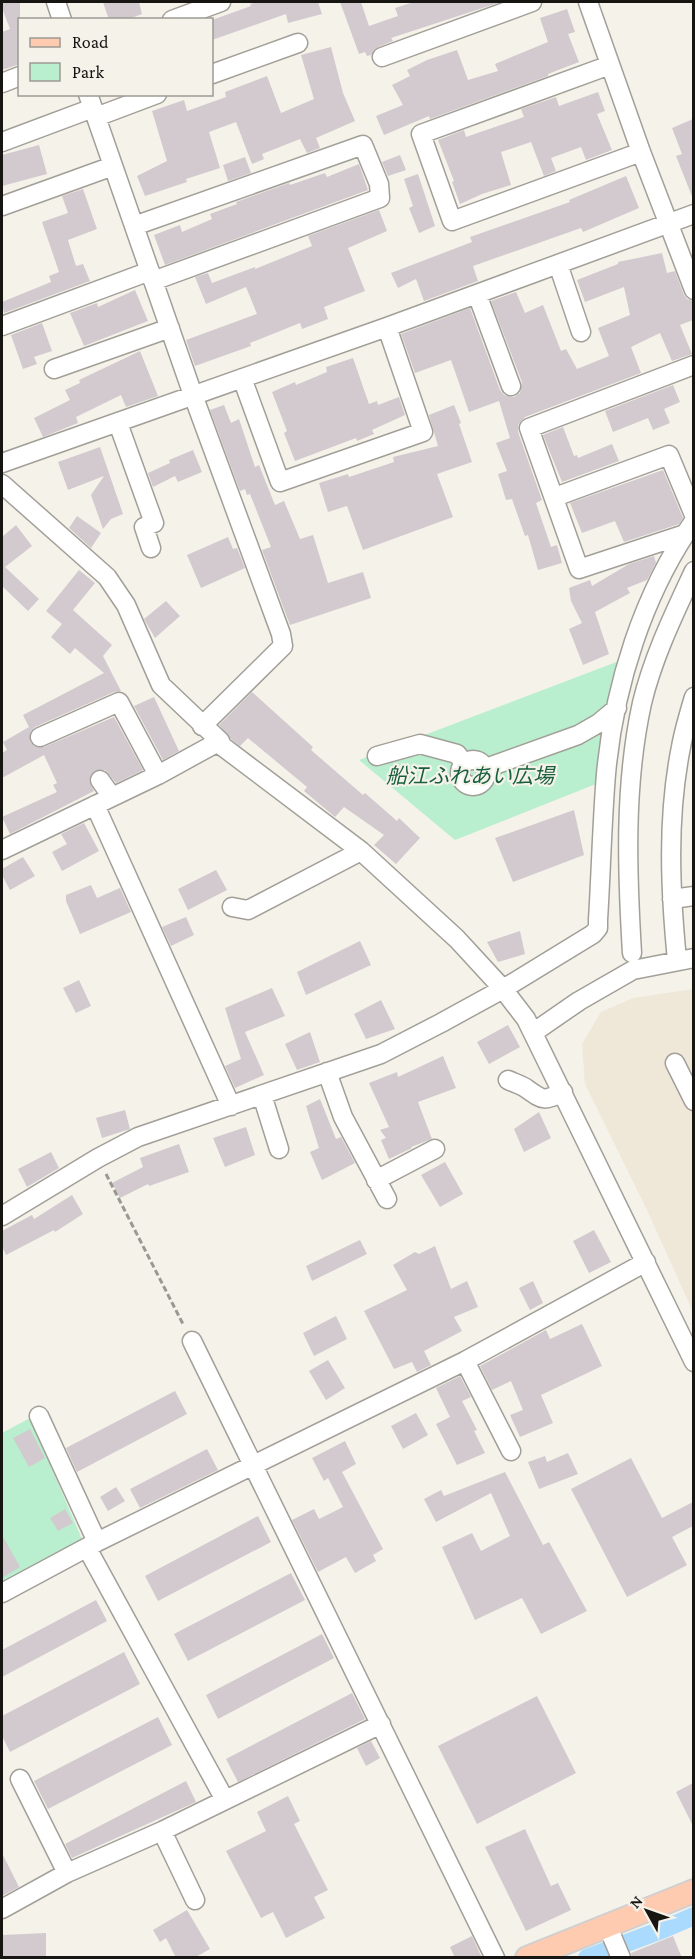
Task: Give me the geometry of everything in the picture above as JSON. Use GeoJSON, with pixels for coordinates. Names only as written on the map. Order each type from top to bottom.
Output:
{"type":"FeatureCollection","features":[{"type":"Feature","properties":{"kind":"main road"},"geometry":{"type":"LineString","coordinates":[[527,1958],[615,1943],[693,1892]]}},
{"type":"Feature","properties":{"kind":"street"},"geometry":{"type":"LineString","coordinates":[[56,2],[61,18]]}},
{"type":"Feature","properties":{"kind":"street"},"geometry":{"type":"LineString","coordinates":[[177,18],[221,2]]}},
{"type":"Feature","properties":{"kind":"street"},"geometry":{"type":"LineString","coordinates":[[382,57],[532,2]]}},
{"type":"Feature","properties":{"kind":"street"},"geometry":{"type":"LineString","coordinates":[[588,2],[693,290]]}},
{"type":"Feature","properties":{"kind":"street"},"geometry":{"type":"LineString","coordinates":[[213,75],[297,43]]}},
{"type":"Feature","properties":{"kind":"street"},"geometry":{"type":"LineString","coordinates":[[610,65],[421,134],[452,221],[642,152]]}},
{"type":"Feature","properties":{"kind":"street"},"geometry":{"type":"LineString","coordinates":[[2,83],[18,77]]}},
{"type":"Feature","properties":{"kind":"street"},"geometry":{"type":"LineString","coordinates":[[2,142],[92,107],[147,96]]}},
{"type":"Feature","properties":{"kind":"street"},"geometry":{"type":"LineString","coordinates":[[92,107],[193,395],[281,634],[283,646],[202,726]]}},
{"type":"Feature","properties":{"kind":"street"},"geometry":{"type":"LineString","coordinates":[[2,326],[380,198],[379,184],[363,145],[134,226]]}},
{"type":"Feature","properties":{"kind":"street"},"geometry":{"type":"LineString","coordinates":[[2,206],[113,166]]}},
{"type":"Feature","properties":{"kind":"street"},"geometry":{"type":"LineString","coordinates":[[2,463],[387,327],[693,214]]}},
{"type":"Feature","properties":{"kind":"street"},"geometry":{"type":"LineString","coordinates":[[558,264],[581,332]]}},
{"type":"Feature","properties":{"kind":"street"},"geometry":{"type":"LineString","coordinates":[[477,294],[511,386]]}},
{"type":"Feature","properties":{"kind":"street"},"geometry":{"type":"LineString","coordinates":[[242,378],[280,482],[412,436],[423,432],[387,327]]}},
{"type":"Feature","properties":{"kind":"street"},"geometry":{"type":"LineString","coordinates":[[54,369],[170,328]]}},
{"type":"Feature","properties":{"kind":"street"},"geometry":{"type":"LineString","coordinates":[[689,528],[579,569],[529,428],[693,365]]}},
{"type":"Feature","properties":{"kind":"street"},"geometry":{"type":"LineString","coordinates":[[118,423],[154,523],[144,527],[151,548]]}},
{"type":"Feature","properties":{"kind":"street"},"geometry":{"type":"LineString","coordinates":[[555,497],[669,455],[693,515]]}},
{"type":"Feature","properties":{"kind":"street"},"geometry":{"type":"LineString","coordinates":[[2,484],[107,577],[126,605],[161,685],[220,741],[222,746],[361,851],[457,939],[503,989],[534,1032],[693,1362]]}},
{"type":"Feature","properties":{"kind":"street"},"geometry":{"type":"LineString","coordinates":[[2,1216],[98,1158],[138,1137],[381,1054],[503,989],[593,934],[598,928],[606,772],[626,665],[653,593],[689,528]]}},
{"type":"Feature","properties":{"kind":"street"},"geometry":{"type":"LineString","coordinates":[[632,953],[627,852],[633,758],[642,702],[661,642],[693,571]]}},
{"type":"Feature","properties":{"kind":"street"},"geometry":{"type":"LineString","coordinates":[[534,1032],[579,1001],[633,970],[685,959],[672,899],[671,822],[681,747],[693,697]]}},
{"type":"Feature","properties":{"kind":"street"},"geometry":{"type":"LineString","coordinates":[[40,737],[118,702],[158,775]]}},
{"type":"Feature","properties":{"kind":"street"},"geometry":{"type":"LineString","coordinates":[[377,756],[420,744],[457,754],[464,763],[460,772],[461,778],[464,782],[478,786],[486,778],[486,768],[578,735],[599,723],[617,708]]}},
{"type":"Feature","properties":{"kind":"street"},"geometry":{"type":"LineString","coordinates":[[578,735],[610,749]]}},
{"type":"Feature","properties":{"kind":"street"},"geometry":{"type":"LineString","coordinates":[[2,850],[158,775],[220,741]]}},
{"type":"Feature","properties":{"kind":"street"},"geometry":{"type":"LineString","coordinates":[[100,780],[112,797]]}},
{"type":"Feature","properties":{"kind":"street"},"geometry":{"type":"LineString","coordinates":[[95,805],[231,1106]]}},
{"type":"Feature","properties":{"kind":"street"},"geometry":{"type":"LineString","coordinates":[[232,907],[248,910],[361,851]]}},
{"type":"Feature","properties":{"kind":"street"},"geometry":{"type":"LineString","coordinates":[[672,899],[693,896]]}},
{"type":"Feature","properties":{"kind":"street"},"geometry":{"type":"LineString","coordinates":[[675,1063],[693,1101]]}},
{"type":"Feature","properties":{"kind":"street"},"geometry":{"type":"LineString","coordinates":[[327,1072],[343,1117],[387,1199]]}},
{"type":"Feature","properties":{"kind":"street"},"geometry":{"type":"LineString","coordinates":[[508,1080],[526,1088],[541,1100],[547,1100],[564,1092]]}},
{"type":"Feature","properties":{"kind":"street"},"geometry":{"type":"LineString","coordinates":[[262,1095],[279,1149]]}},
{"type":"Feature","properties":{"kind":"street"},"geometry":{"type":"LineString","coordinates":[[376,1180],[435,1149]]}},
{"type":"Feature","properties":{"kind":"street"},"geometry":{"type":"LineString","coordinates":[[2,1593],[92,1545],[465,1361],[646,1262]]}},
{"type":"Feature","properties":{"kind":"street"},"geometry":{"type":"LineString","coordinates":[[192,1341],[495,1958]]}},
{"type":"Feature","properties":{"kind":"street"},"geometry":{"type":"LineString","coordinates":[[465,1361],[511,1451]]}},
{"type":"Feature","properties":{"kind":"street"},"geometry":{"type":"LineString","coordinates":[[39,1416],[92,1545],[225,1800]]}},
{"type":"Feature","properties":{"kind":"street"},"geometry":{"type":"LineString","coordinates":[[2,1910],[67,1873],[162,1831],[381,1724]]}},
{"type":"Feature","properties":{"kind":"street"},"geometry":{"type":"LineString","coordinates":[[20,1779],[67,1873]]}},
{"type":"Feature","properties":{"kind":"street"},"geometry":{"type":"LineString","coordinates":[[162,1831],[195,1900]]}},
{"type":"Feature","properties":{"kind":"path"},"geometry":{"type":"LineString","coordinates":[[98,1158],[192,1341]]}},
{"type":"Feature","properties":{"kind":"shaded area"},"geometry":{"type":"Polygon","coordinates":[[[693,989],[693,1312],[647,1210],[585,1084],[582,1044],[601,1012],[633,998],[693,989]]]}},
{"type":"Feature","properties":{"kind":"green space","name":"船江ふれあい広場"},"geometry":{"type":"Polygon","coordinates":[[[619,661],[596,784],[455,840],[359,760],[619,661]]]}},
{"type":"Feature","properties":{"kind":"green space"},"geometry":{"type":"Polygon","coordinates":[[[30,1418],[82,1539],[2,1585],[2,1433],[30,1418]]]}},
{"type":"Feature","properties":{"kind":"building"},"geometry":{"type":"Polygon","coordinates":[[[2,2],[20,2],[18,65],[2,70],[2,32],[10,29],[2,2]]]}},
{"type":"Feature","properties":{"kind":"building"},"geometry":{"type":"Polygon","coordinates":[[[103,2],[139,2],[142,14],[131,18],[108,18],[103,2]]]}},
{"type":"Feature","properties":{"kind":"building"},"geometry":{"type":"Polygon","coordinates":[[[318,2],[322,14],[288,23],[286,14],[213,40],[213,20],[251,6],[250,4],[318,2]]]}},
{"type":"Feature","properties":{"kind":"building"},"geometry":{"type":"Polygon","coordinates":[[[340,2],[361,2],[369,26],[398,16],[395,8],[414,2],[501,2],[391,38],[393,41],[378,47],[367,56],[365,52],[359,54],[340,2]]]}},
{"type":"Feature","properties":{"kind":"building"},"geometry":{"type":"Polygon","coordinates":[[[567,9],[575,32],[568,34],[579,62],[548,74],[548,76],[430,119],[429,116],[384,135],[376,116],[403,105],[392,85],[410,76],[407,70],[427,60],[457,50],[468,80],[498,71],[495,64],[548,42],[540,18],[567,9]]]}},
{"type":"Feature","properties":{"kind":"building"},"geometry":{"type":"Polygon","coordinates":[[[331,47],[343,93],[355,121],[316,138],[320,148],[307,153],[300,139],[262,154],[264,159],[252,164],[236,122],[209,132],[220,168],[145,196],[137,176],[167,161],[152,111],[184,100],[187,111],[226,97],[225,92],[267,76],[281,113],[314,99],[301,55],[331,47]]]}},
{"type":"Feature","properties":{"kind":"building"},"geometry":{"type":"Polygon","coordinates":[[[598,92],[605,111],[597,114],[612,150],[586,160],[581,147],[551,158],[556,171],[544,176],[531,142],[501,152],[511,185],[460,204],[452,182],[454,181],[438,140],[464,130],[466,137],[524,117],[521,109],[556,97],[559,106],[598,92]]]}},
{"type":"Feature","properties":{"kind":"building"},"geometry":{"type":"Polygon","coordinates":[[[693,119],[693,199],[676,156],[682,154],[672,128],[693,119]]]}},
{"type":"Feature","properties":{"kind":"building"},"geometry":{"type":"Polygon","coordinates":[[[39,145],[47,174],[2,186],[2,155],[39,145]]]}},
{"type":"Feature","properties":{"kind":"building"},"geometry":{"type":"Polygon","coordinates":[[[400,155],[406,170],[388,176],[382,162],[400,155]]]}},
{"type":"Feature","properties":{"kind":"building"},"geometry":{"type":"Polygon","coordinates":[[[245,157],[251,173],[228,181],[223,165],[245,157]]]}},
{"type":"Feature","properties":{"kind":"building"},"geometry":{"type":"Polygon","coordinates":[[[359,164],[368,190],[165,265],[154,235],[180,225],[182,232],[212,219],[210,214],[237,204],[236,202],[325,173],[327,177],[359,164]]]}},
{"type":"Feature","properties":{"kind":"building"},"geometry":{"type":"Polygon","coordinates":[[[418,174],[435,226],[419,233],[409,208],[413,206],[404,179],[418,174]]]}},
{"type":"Feature","properties":{"kind":"building"},"geometry":{"type":"Polygon","coordinates":[[[626,176],[639,208],[583,232],[581,228],[473,266],[478,281],[424,301],[416,279],[398,288],[391,273],[472,242],[470,237],[570,202],[569,200],[626,176]]]}},
{"type":"Feature","properties":{"kind":"building"},"geometry":{"type":"Polygon","coordinates":[[[83,189],[97,229],[68,240],[76,266],[83,264],[90,281],[4,313],[2,302],[51,282],[49,276],[59,272],[42,222],[68,213],[62,196],[83,189]]]}},
{"type":"Feature","properties":{"kind":"building"},"geometry":{"type":"Polygon","coordinates":[[[379,210],[387,231],[348,248],[365,291],[324,307],[328,319],[302,329],[300,323],[250,343],[251,346],[195,366],[186,340],[257,314],[246,287],[206,304],[195,277],[208,273],[212,283],[255,267],[255,269],[312,246],[308,236],[379,210]]]}},
{"type":"Feature","properties":{"kind":"building"},"geometry":{"type":"Polygon","coordinates":[[[662,253],[667,273],[675,271],[684,295],[693,301],[693,320],[680,325],[692,354],[672,361],[660,333],[631,347],[641,373],[525,417],[518,425],[518,432],[542,500],[536,503],[551,547],[557,545],[562,563],[538,570],[528,535],[525,536],[512,499],[506,500],[498,474],[507,471],[496,443],[510,438],[499,401],[469,412],[451,360],[415,373],[401,334],[470,308],[500,390],[504,395],[514,397],[520,393],[522,382],[491,301],[516,292],[525,313],[543,305],[561,351],[566,349],[577,369],[609,356],[598,328],[630,315],[624,287],[585,302],[577,280],[618,264],[618,262],[662,253]]]}},
{"type":"Feature","properties":{"kind":"building"},"geometry":{"type":"Polygon","coordinates":[[[135,290],[148,321],[84,346],[70,313],[97,303],[98,307],[135,290]]]}},
{"type":"Feature","properties":{"kind":"building"},"geometry":{"type":"Polygon","coordinates":[[[42,323],[52,351],[34,357],[37,364],[23,369],[11,335],[42,323]]]}},
{"type":"Feature","properties":{"kind":"building"},"geometry":{"type":"Polygon","coordinates":[[[140,351],[158,396],[126,407],[121,395],[76,417],[78,423],[43,437],[34,418],[70,400],[65,390],[80,383],[79,380],[140,351]]]}},
{"type":"Feature","properties":{"kind":"building"},"geometry":{"type":"Polygon","coordinates":[[[353,358],[369,404],[377,401],[378,405],[399,397],[405,415],[372,430],[374,434],[357,441],[356,438],[295,461],[284,433],[287,431],[272,392],[327,372],[326,367],[353,358]]]}},
{"type":"Feature","properties":{"kind":"building"},"geometry":{"type":"Polygon","coordinates":[[[673,385],[680,402],[664,409],[670,423],[653,430],[648,418],[613,432],[605,411],[673,385]]]}},
{"type":"Feature","properties":{"kind":"building"},"geometry":{"type":"Polygon","coordinates":[[[224,405],[231,423],[239,419],[255,467],[259,465],[275,505],[284,501],[300,539],[313,535],[328,583],[363,572],[371,598],[290,625],[262,550],[271,547],[250,494],[247,495],[245,489],[240,491],[210,410],[224,405]]]}},
{"type":"Feature","properties":{"kind":"building"},"geometry":{"type":"Polygon","coordinates":[[[454,405],[472,462],[437,474],[453,517],[363,550],[347,506],[328,512],[319,483],[348,474],[349,477],[394,462],[393,457],[438,446],[429,415],[454,405]]]}},
{"type":"Feature","properties":{"kind":"building"},"geometry":{"type":"Polygon","coordinates":[[[563,427],[574,456],[577,455],[578,458],[612,444],[619,461],[562,482],[543,435],[563,427]]]}},
{"type":"Feature","properties":{"kind":"building"},"geometry":{"type":"Polygon","coordinates":[[[100,447],[123,514],[111,519],[103,529],[91,495],[104,476],[68,490],[58,462],[100,447]]]}},
{"type":"Feature","properties":{"kind":"building"},"geometry":{"type":"Polygon","coordinates":[[[193,450],[202,472],[178,482],[175,476],[153,487],[148,473],[170,463],[169,460],[193,450]]]}},
{"type":"Feature","properties":{"kind":"building"},"geometry":{"type":"Polygon","coordinates":[[[663,470],[683,518],[679,524],[624,542],[615,521],[582,533],[570,503],[663,470]]]}},
{"type":"Feature","properties":{"kind":"building"},"geometry":{"type":"Polygon","coordinates":[[[77,516],[101,533],[91,548],[69,528],[77,516]]]}},
{"type":"Feature","properties":{"kind":"building"},"geometry":{"type":"Polygon","coordinates":[[[16,525],[32,546],[5,567],[39,599],[28,611],[2,586],[2,537],[16,525]]]}},
{"type":"Feature","properties":{"kind":"building"},"geometry":{"type":"Polygon","coordinates":[[[228,537],[233,549],[237,548],[245,568],[201,588],[187,555],[228,537]]]}},
{"type":"Feature","properties":{"kind":"building"},"geometry":{"type":"Polygon","coordinates":[[[654,556],[656,563],[647,580],[627,588],[630,593],[595,612],[609,654],[583,665],[569,629],[582,623],[571,601],[569,588],[590,580],[592,586],[629,564],[654,556]]]}},
{"type":"Feature","properties":{"kind":"building"},"geometry":{"type":"Polygon","coordinates":[[[79,570],[95,583],[73,610],[112,645],[103,656],[121,691],[35,727],[31,731],[30,741],[34,746],[44,747],[114,717],[143,770],[116,783],[105,770],[94,771],[89,780],[94,791],[10,834],[2,817],[57,792],[53,785],[57,783],[44,755],[2,778],[2,753],[7,750],[3,742],[29,727],[23,715],[104,673],[75,648],[70,654],[51,637],[62,624],[46,611],[79,570]]]}},
{"type":"Feature","properties":{"kind":"building"},"geometry":{"type":"Polygon","coordinates":[[[166,601],[180,616],[155,638],[144,619],[166,601]]]}},
{"type":"Feature","properties":{"kind":"building"},"geometry":{"type":"Polygon","coordinates":[[[252,692],[313,747],[311,750],[363,795],[365,793],[397,821],[399,818],[420,838],[396,864],[374,845],[384,835],[344,807],[335,817],[304,791],[307,787],[248,738],[240,746],[219,725],[252,692]]]}},
{"type":"Feature","properties":{"kind":"building"},"geometry":{"type":"Polygon","coordinates":[[[154,697],[179,751],[163,760],[134,706],[154,697]]]}},
{"type":"Feature","properties":{"kind":"building"},"geometry":{"type":"Polygon","coordinates":[[[574,810],[584,855],[513,882],[495,838],[574,810]]]}},
{"type":"Feature","properties":{"kind":"building"},"geometry":{"type":"Polygon","coordinates":[[[84,823],[99,851],[62,871],[52,852],[67,844],[61,834],[84,823]]]}},
{"type":"Feature","properties":{"kind":"building"},"geometry":{"type":"Polygon","coordinates":[[[23,857],[35,876],[10,890],[2,875],[2,869],[23,857]]]}},
{"type":"Feature","properties":{"kind":"building"},"geometry":{"type":"Polygon","coordinates":[[[216,870],[227,890],[188,910],[178,889],[216,870]]]}},
{"type":"Feature","properties":{"kind":"building"},"geometry":{"type":"Polygon","coordinates":[[[91,885],[97,898],[120,888],[131,912],[80,934],[66,901],[66,895],[91,885]]]}},
{"type":"Feature","properties":{"kind":"building"},"geometry":{"type":"Polygon","coordinates":[[[186,917],[194,935],[171,946],[162,927],[186,917]]]}},
{"type":"Feature","properties":{"kind":"building"},"geometry":{"type":"Polygon","coordinates":[[[520,931],[525,954],[498,962],[487,942],[520,931]]]}},
{"type":"Feature","properties":{"kind":"building"},"geometry":{"type":"Polygon","coordinates":[[[360,941],[371,965],[306,995],[297,972],[360,941]]]}},
{"type":"Feature","properties":{"kind":"building"},"geometry":{"type":"Polygon","coordinates":[[[79,980],[91,1006],[76,1013],[63,988],[79,980]]]}},
{"type":"Feature","properties":{"kind":"building"},"geometry":{"type":"Polygon","coordinates":[[[272,988],[285,1016],[245,1032],[264,1075],[235,1088],[225,1066],[241,1059],[225,1008],[272,988]]]}},
{"type":"Feature","properties":{"kind":"building"},"geometry":{"type":"Polygon","coordinates":[[[381,1000],[395,1029],[366,1039],[354,1014],[381,1000]]]}},
{"type":"Feature","properties":{"kind":"building"},"geometry":{"type":"Polygon","coordinates":[[[508,1025],[520,1047],[489,1064],[477,1042],[508,1025]]]}},
{"type":"Feature","properties":{"kind":"building"},"geometry":{"type":"Polygon","coordinates":[[[310,1032],[320,1062],[297,1070],[285,1044],[310,1032]]]}},
{"type":"Feature","properties":{"kind":"building"},"geometry":{"type":"Polygon","coordinates":[[[443,1056],[456,1088],[418,1102],[432,1139],[389,1159],[381,1140],[386,1138],[380,1130],[389,1127],[369,1083],[397,1072],[398,1077],[443,1056]]]}},
{"type":"Feature","properties":{"kind":"building"},"geometry":{"type":"Polygon","coordinates":[[[320,1099],[336,1139],[341,1137],[355,1163],[322,1180],[310,1152],[319,1148],[306,1106],[320,1099]]]}},
{"type":"Feature","properties":{"kind":"building"},"geometry":{"type":"Polygon","coordinates":[[[125,1110],[130,1129],[102,1138],[96,1118],[125,1110]]]}},
{"type":"Feature","properties":{"kind":"building"},"geometry":{"type":"Polygon","coordinates":[[[539,1112],[551,1138],[524,1152],[514,1129],[539,1112]]]}},
{"type":"Feature","properties":{"kind":"building"},"geometry":{"type":"Polygon","coordinates":[[[246,1127],[255,1155],[225,1167],[213,1138],[246,1127]]]}},
{"type":"Feature","properties":{"kind":"building"},"geometry":{"type":"Polygon","coordinates":[[[179,1144],[189,1172],[149,1186],[148,1184],[120,1198],[112,1183],[143,1167],[140,1158],[179,1144]]]}},
{"type":"Feature","properties":{"kind":"building"},"geometry":{"type":"Polygon","coordinates":[[[51,1152],[59,1168],[27,1187],[18,1169],[51,1152]]]}},
{"type":"Feature","properties":{"kind":"building"},"geometry":{"type":"Polygon","coordinates":[[[445,1162],[463,1194],[440,1207],[421,1175],[445,1162]]]}},
{"type":"Feature","properties":{"kind":"building"},"geometry":{"type":"Polygon","coordinates":[[[72,1195],[83,1214],[55,1232],[54,1230],[6,1255],[2,1246],[2,1231],[32,1215],[34,1219],[72,1195]]]}},
{"type":"Feature","properties":{"kind":"building"},"geometry":{"type":"Polygon","coordinates":[[[594,1230],[611,1262],[589,1273],[573,1241],[594,1230]]]}},
{"type":"Feature","properties":{"kind":"building"},"geometry":{"type":"Polygon","coordinates":[[[360,1240],[367,1254],[312,1281],[306,1266],[360,1240]]]}},
{"type":"Feature","properties":{"kind":"building"},"geometry":{"type":"Polygon","coordinates":[[[435,1246],[451,1289],[467,1281],[478,1307],[454,1317],[462,1331],[424,1351],[431,1365],[417,1372],[412,1362],[394,1369],[364,1311],[407,1290],[393,1265],[415,1252],[419,1254],[435,1246]]]}},
{"type":"Feature","properties":{"kind":"building"},"geometry":{"type":"Polygon","coordinates":[[[533,1281],[543,1303],[530,1310],[519,1288],[533,1281]]]}},
{"type":"Feature","properties":{"kind":"building"},"geometry":{"type":"Polygon","coordinates":[[[336,1316],[347,1339],[314,1356],[303,1333],[336,1316]]]}},
{"type":"Feature","properties":{"kind":"building"},"geometry":{"type":"Polygon","coordinates":[[[582,1324],[602,1366],[541,1395],[553,1423],[520,1437],[510,1415],[523,1410],[511,1381],[492,1390],[480,1366],[546,1330],[550,1339],[582,1324]]]}},
{"type":"Feature","properties":{"kind":"building"},"geometry":{"type":"Polygon","coordinates":[[[328,1360],[345,1388],[326,1400],[309,1371],[328,1360]]]}},
{"type":"Feature","properties":{"kind":"building"},"geometry":{"type":"Polygon","coordinates":[[[460,1376],[471,1397],[462,1401],[477,1430],[474,1431],[485,1453],[457,1465],[436,1424],[450,1417],[436,1388],[460,1376]]]}},
{"type":"Feature","properties":{"kind":"building"},"geometry":{"type":"Polygon","coordinates":[[[175,1391],[187,1414],[77,1472],[66,1448],[175,1391]]]}},
{"type":"Feature","properties":{"kind":"building"},"geometry":{"type":"Polygon","coordinates":[[[416,1413],[428,1435],[403,1449],[391,1426],[416,1413]]]}},
{"type":"Feature","properties":{"kind":"building"},"geometry":{"type":"Polygon","coordinates":[[[30,1429],[45,1458],[29,1467],[13,1438],[30,1429]]]}},
{"type":"Feature","properties":{"kind":"building"},"geometry":{"type":"Polygon","coordinates":[[[345,1441],[356,1464],[342,1472],[383,1549],[373,1555],[376,1561],[355,1573],[346,1557],[318,1572],[292,1520],[314,1509],[319,1519],[343,1507],[328,1478],[324,1481],[312,1458],[345,1441]]]}},
{"type":"Feature","properties":{"kind":"building"},"geometry":{"type":"Polygon","coordinates":[[[207,1449],[218,1470],[140,1508],[130,1489],[207,1449]]]}},
{"type":"Feature","properties":{"kind":"building"},"geometry":{"type":"Polygon","coordinates":[[[568,1453],[578,1474],[539,1489],[528,1462],[545,1456],[547,1462],[568,1453]]]}},
{"type":"Feature","properties":{"kind":"building"},"geometry":{"type":"Polygon","coordinates":[[[631,1458],[662,1518],[693,1502],[693,1526],[672,1537],[687,1565],[627,1597],[571,1489],[631,1458]]]}},
{"type":"Feature","properties":{"kind":"building"},"geometry":{"type":"Polygon","coordinates":[[[505,1472],[543,1545],[549,1542],[587,1611],[541,1634],[522,1598],[475,1620],[442,1547],[472,1533],[481,1551],[510,1536],[491,1493],[436,1522],[424,1499],[441,1490],[444,1496],[505,1472]]]}},
{"type":"Feature","properties":{"kind":"building"},"geometry":{"type":"Polygon","coordinates":[[[116,1487],[125,1501],[108,1511],[100,1497],[116,1487]]]}},
{"type":"Feature","properties":{"kind":"building"},"geometry":{"type":"Polygon","coordinates":[[[65,1509],[73,1523],[58,1531],[50,1518],[65,1509]]]}},
{"type":"Feature","properties":{"kind":"building"},"geometry":{"type":"Polygon","coordinates":[[[258,1516],[271,1542],[158,1601],[145,1576],[258,1516]]]}},
{"type":"Feature","properties":{"kind":"building"},"geometry":{"type":"Polygon","coordinates":[[[2,1535],[20,1567],[2,1578],[2,1535]]]}},
{"type":"Feature","properties":{"kind":"building"},"geometry":{"type":"Polygon","coordinates":[[[291,1573],[305,1600],[188,1661],[174,1634],[291,1573]]]}},
{"type":"Feature","properties":{"kind":"building"},"geometry":{"type":"Polygon","coordinates":[[[96,1600],[107,1621],[2,1677],[2,1650],[96,1600]]]}},
{"type":"Feature","properties":{"kind":"building"},"geometry":{"type":"Polygon","coordinates":[[[322,1634],[334,1658],[218,1719],[206,1695],[322,1634]]]}},
{"type":"Feature","properties":{"kind":"building"},"geometry":{"type":"Polygon","coordinates":[[[124,1652],[140,1684],[10,1752],[2,1736],[2,1716],[124,1652]]]}},
{"type":"Feature","properties":{"kind":"building"},"geometry":{"type":"Polygon","coordinates":[[[352,1693],[365,1719],[238,1782],[226,1759],[352,1693]]]}},
{"type":"Feature","properties":{"kind":"building"},"geometry":{"type":"Polygon","coordinates":[[[537,1696],[576,1773],[477,1824],[438,1746],[537,1696]]]}},
{"type":"Feature","properties":{"kind":"building"},"geometry":{"type":"Polygon","coordinates":[[[158,1717],[172,1745],[48,1809],[34,1781],[158,1717]]]}},
{"type":"Feature","properties":{"kind":"building"},"geometry":{"type":"Polygon","coordinates":[[[371,1741],[380,1758],[366,1766],[357,1748],[371,1741]]]}},
{"type":"Feature","properties":{"kind":"building"},"geometry":{"type":"Polygon","coordinates":[[[186,1781],[196,1802],[72,1858],[65,1844],[186,1781]]]}},
{"type":"Feature","properties":{"kind":"building"},"geometry":{"type":"Polygon","coordinates":[[[693,1783],[693,1826],[676,1792],[693,1783]]]}},
{"type":"Feature","properties":{"kind":"building"},"geometry":{"type":"Polygon","coordinates":[[[288,1796],[300,1821],[294,1824],[328,1890],[314,1897],[325,1918],[286,1938],[273,1912],[261,1918],[226,1851],[266,1831],[257,1812],[288,1796]]]}},
{"type":"Feature","properties":{"kind":"building"},"geometry":{"type":"Polygon","coordinates":[[[525,1829],[551,1886],[558,1883],[571,1910],[526,1931],[485,1847],[525,1829]]]}},
{"type":"Feature","properties":{"kind":"building"},"geometry":{"type":"Polygon","coordinates":[[[2,1853],[19,1887],[2,1896],[2,1853]]]}},
{"type":"Feature","properties":{"kind":"building"},"geometry":{"type":"Polygon","coordinates":[[[187,1910],[210,1949],[194,1958],[176,1958],[166,1938],[160,1942],[153,1930],[187,1910]]]}},
{"type":"Feature","properties":{"kind":"building"},"geometry":{"type":"Polygon","coordinates":[[[46,1933],[46,1958],[2,1958],[2,1935],[46,1933]]]}},
{"type":"Feature","properties":{"kind":"building"},"geometry":{"type":"Polygon","coordinates":[[[472,1936],[482,1958],[455,1958],[450,1947],[472,1936]]]}},
{"type":"Feature","properties":{"kind":"building"},"geometry":{"type":"Polygon","coordinates":[[[673,1936],[682,1958],[632,1958],[631,1953],[673,1936]]]}},
{"type":"Feature","properties":{"kind":"waterway"},"geometry":{"type":"LineString","coordinates":[[587,1958],[694,1916]]}}]}
